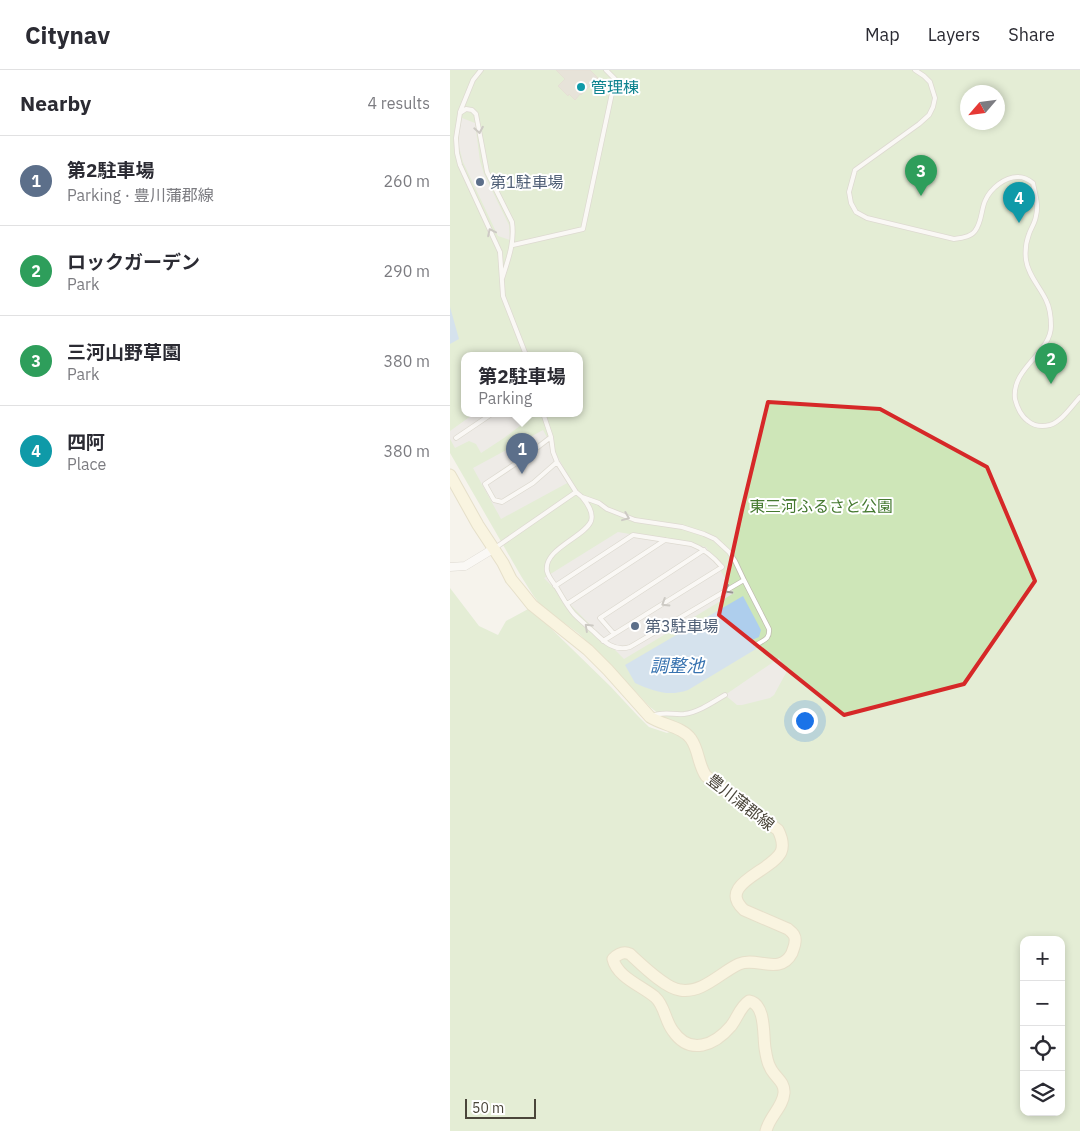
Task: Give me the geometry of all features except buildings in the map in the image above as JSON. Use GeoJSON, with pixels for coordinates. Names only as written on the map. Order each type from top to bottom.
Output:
{"type":"FeatureCollection","features":[{"type":"Feature","properties":{"kind":"main road","name":"豊川蒲郡線"},"geometry":{"type":"LineString","coordinates":[[450,475],[511,579],[532,605],[588,650],[650,717],[680,730],[690,738],[706,776],[778,830],[783,843],[782,851],[774,862],[740,885],[736,895],[739,906],[744,910],[793,933],[796,939],[795,946],[787,960],[772,965],[746,961],[702,986],[679,990],[654,975],[626,952],[618,954],[613,959],[616,966],[632,982],[656,998],[678,1038],[690,1045],[704,1046],[722,1034],[731,1025],[742,1007],[749,1001],[754,1002],[762,1016],[769,1066],[780,1078],[784,1088],[781,1103],[770,1120],[766,1131]]}},
{"type":"Feature","properties":{"kind":"street"},"geometry":{"type":"LineString","coordinates":[[450,567],[465,566],[493,550]]}},
{"type":"Feature","properties":{"kind":"lane"},"geometry":{"type":"LineString","coordinates":[[481,70],[473,80],[460,113],[456,138],[457,153],[464,175],[500,252],[504,296],[525,352]]}},
{"type":"Feature","properties":{"kind":"lane"},"geometry":{"type":"LineString","coordinates":[[513,246],[583,229],[616,79],[606,70]]}},
{"type":"Feature","properties":{"kind":"lane"},"geometry":{"type":"LineString","coordinates":[[915,70],[930,82],[935,98],[933,107],[929,115],[919,124],[855,170],[849,192],[851,203],[856,212],[866,218],[954,239],[965,238],[975,232],[980,222],[985,201],[992,189],[1011,177],[1021,176],[1033,183],[1037,215],[1029,234],[1025,255],[1026,263],[1050,310],[1051,327],[1050,335],[1046,342],[1017,382],[1016,404],[1028,421],[1037,426],[1047,426],[1057,422],[1080,397]]}},
{"type":"Feature","properties":{"kind":"lane"},"geometry":{"type":"LineString","coordinates":[[460,113],[466,109],[472,110],[476,114],[488,172],[512,222],[513,246],[502,279]]}},
{"type":"Feature","properties":{"kind":"lane"},"geometry":{"type":"LineString","coordinates":[[456,438],[487,417]]}},
{"type":"Feature","properties":{"kind":"lane"},"geometry":{"type":"LineString","coordinates":[[544,417],[557,462],[576,492],[607,509],[635,520],[682,526],[704,534],[715,539],[729,552],[769,629],[768,638],[756,645]]}},
{"type":"Feature","properties":{"kind":"lane"},"geometry":{"type":"LineString","coordinates":[[551,437],[485,484],[494,500],[502,502],[533,483],[557,462]]}},
{"type":"Feature","properties":{"kind":"lane"},"geometry":{"type":"LineString","coordinates":[[493,550],[576,492]]}},
{"type":"Feature","properties":{"kind":"lane"},"geometry":{"type":"LineString","coordinates":[[582,496],[591,513],[591,521],[586,528],[551,556],[547,570],[573,613],[603,641],[618,649],[630,647],[744,580]]}},
{"type":"Feature","properties":{"kind":"lane"},"geometry":{"type":"LineString","coordinates":[[556,586],[633,535],[691,544],[704,550],[722,567],[603,641]]}},
{"type":"Feature","properties":{"kind":"lane"},"geometry":{"type":"LineString","coordinates":[[567,604],[666,539]]}},
{"type":"Feature","properties":{"kind":"lane"},"geometry":{"type":"LineString","coordinates":[[614,634],[600,618],[704,550]]}},
{"type":"Feature","properties":{"kind":"lane"},"geometry":{"type":"LineString","coordinates":[[650,717],[654,714],[684,714],[691,712],[725,695]]}},
{"type":"Feature","properties":{"kind":"highlighted area"},"geometry":{"type":"Polygon","coordinates":[[[768,402],[880,409],[987,467],[1035,581],[964,684],[844,715],[719,615],[768,402]]]}},
{"type":"Feature","properties":{"kind":"green space","name":"東三河ふるさと公園"},"geometry":{"type":"Polygon","coordinates":[[[450,70],[1080,70],[1080,1131],[450,1131],[450,588],[479,626],[498,635],[506,621],[530,608],[649,727],[667,733],[683,726],[667,720],[650,707],[578,633],[541,606],[450,453],[450,70]]]}},
{"type":"Feature","properties":{"kind":"shaded area","name":"第1駐車場"},"geometry":{"type":"Polygon","coordinates":[[[462,118],[475,123],[480,161],[484,174],[509,225],[510,240],[498,236],[463,162],[459,147],[462,118]]]}},
{"type":"Feature","properties":{"kind":"shaded area"},"geometry":{"type":"Polygon","coordinates":[[[469,417],[532,417],[481,453],[476,444],[469,441],[455,448],[450,439],[450,431],[469,417]]]}},
{"type":"Feature","properties":{"kind":"shaded area"},"geometry":{"type":"Polygon","coordinates":[[[543,430],[571,481],[501,519],[473,468],[543,430]]]}},
{"type":"Feature","properties":{"kind":"shaded area","name":"第3駐車場"},"geometry":{"type":"Polygon","coordinates":[[[618,532],[706,547],[734,593],[624,659],[544,578],[618,532]]]}},
{"type":"Feature","properties":{"kind":"shaded area"},"geometry":{"type":"Polygon","coordinates":[[[779,658],[787,671],[774,695],[770,698],[737,705],[725,695],[779,658]]]}},
{"type":"Feature","properties":{"kind":"water"},"geometry":{"type":"Polygon","coordinates":[[[450,307],[459,339],[450,344],[450,307]]]}},
{"type":"Feature","properties":{"kind":"water","name":"調整池"},"geometry":{"type":"Polygon","coordinates":[[[743,596],[761,630],[759,637],[752,640],[756,649],[688,690],[681,692],[661,692],[635,683],[625,665],[743,596]]]}},
{"type":"Feature","properties":{"kind":"place","name":"管理棟"},"geometry":{"type":"Point","coordinates":[581,87]}},
{"type":"Feature","properties":{"kind":"place","name":"第1駐車場"},"geometry":{"type":"Point","coordinates":[480,182]}},
{"type":"Feature","properties":{"kind":"place","name":"三河山野草園"},"geometry":{"type":"Point","coordinates":[921,196]}},
{"type":"Feature","properties":{"kind":"place","name":"四阿"},"geometry":{"type":"Point","coordinates":[1019,223]}},
{"type":"Feature","properties":{"kind":"place","name":"ロックガーデン"},"geometry":{"type":"Point","coordinates":[1051,384]}},
{"type":"Feature","properties":{"kind":"place","name":"第2駐車場"},"geometry":{"type":"Point","coordinates":[522,474]}},
{"type":"Feature","properties":{"kind":"place","name":"第3駐車場"},"geometry":{"type":"Point","coordinates":[635,626]}}]}
